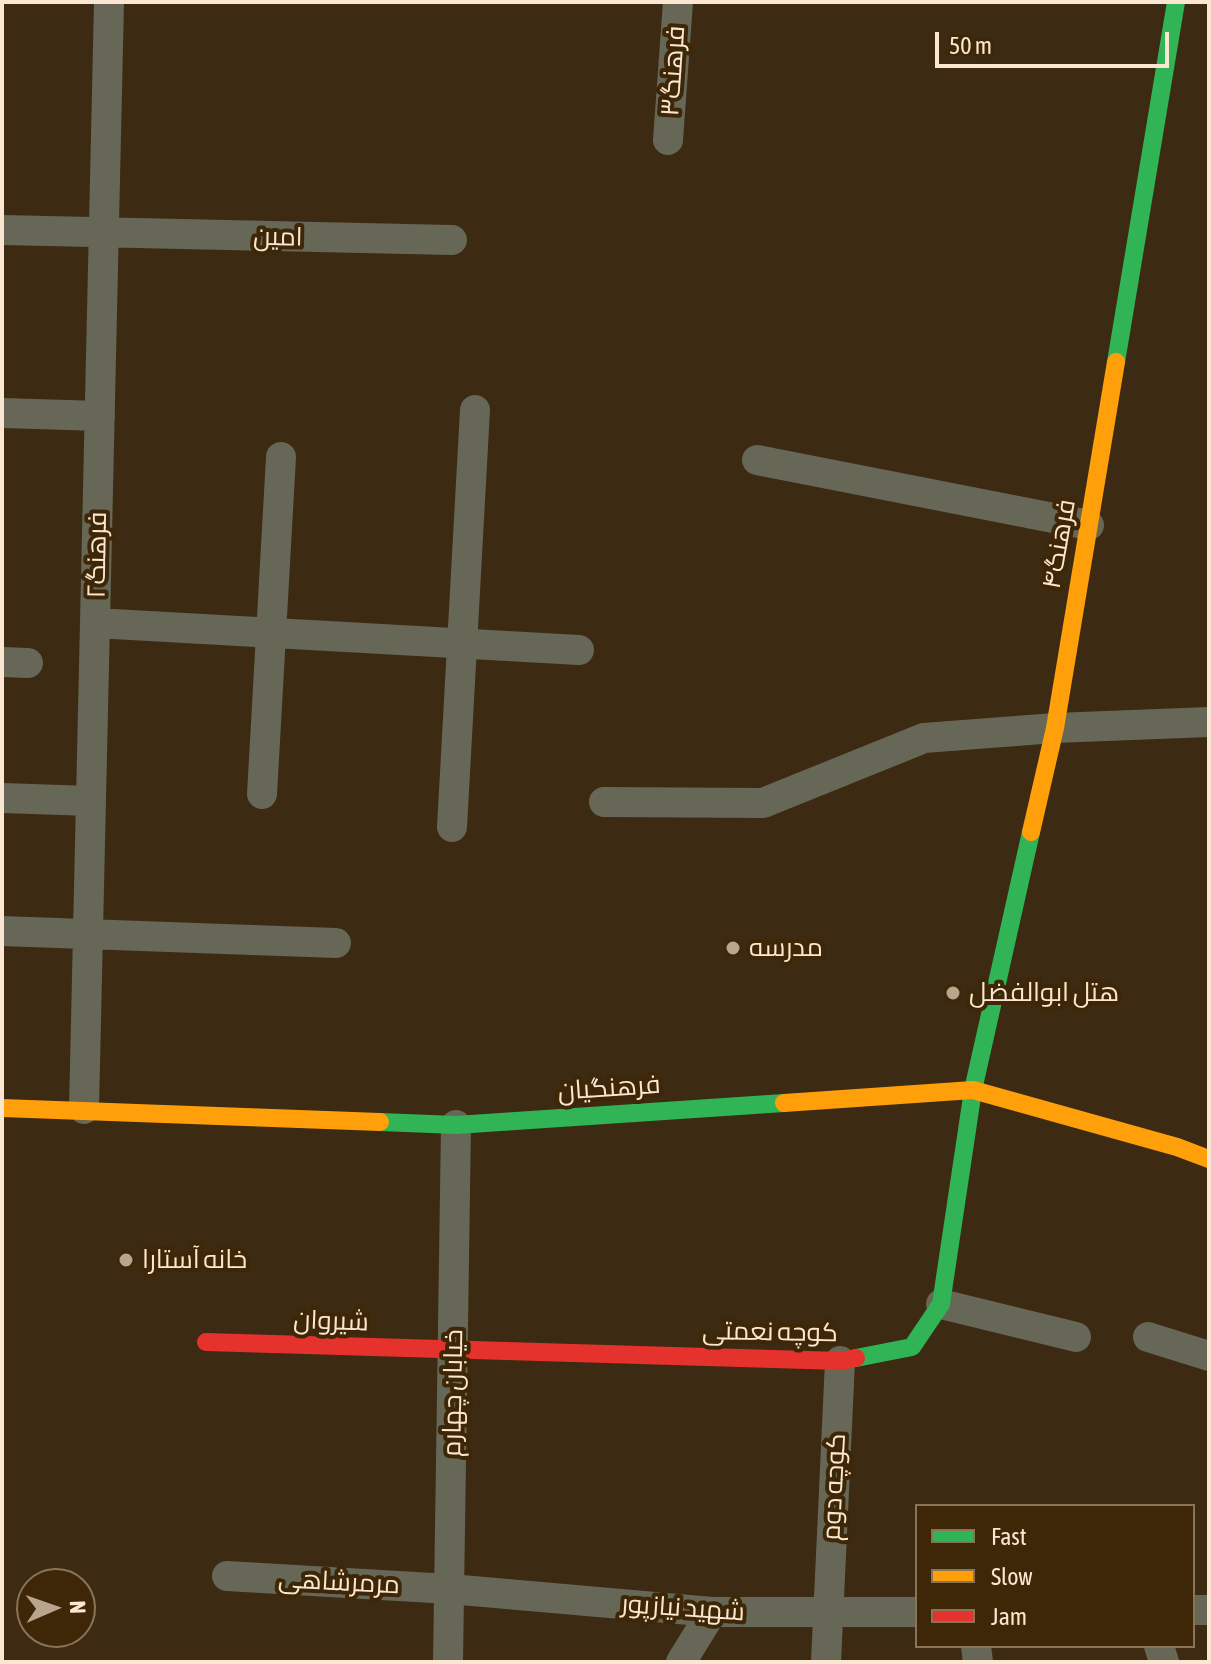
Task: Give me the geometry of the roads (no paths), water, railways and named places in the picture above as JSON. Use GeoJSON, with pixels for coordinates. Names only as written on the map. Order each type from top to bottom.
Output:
{"type":"FeatureCollection","features":[{"type":"Feature","properties":{"kind":"street","name":"فرهنگ۲"},"geometry":{"type":"LineString","coordinates":[[84,1109],[109,2]]}},
{"type":"Feature","properties":{"kind":"street","name":"فرهنگ۳"},"geometry":{"type":"LineString","coordinates":[[668,140],[678,2]]}},
{"type":"Feature","properties":{"kind":"street","name":"فرهنگ۴"},"geometry":{"type":"LineString","coordinates":[[973,1090],[1055,728],[1176,2]]}},
{"type":"Feature","properties":{"kind":"street","name":"امین"},"geometry":{"type":"LineString","coordinates":[[2,230],[452,240]]}},
{"type":"Feature","properties":{"kind":"street"},"geometry":{"type":"LineString","coordinates":[[452,827],[475,410]]}},
{"type":"Feature","properties":{"kind":"street"},"geometry":{"type":"LineString","coordinates":[[2,413],[100,416]]}},
{"type":"Feature","properties":{"kind":"street"},"geometry":{"type":"LineString","coordinates":[[262,794],[281,457]]}},
{"type":"Feature","properties":{"kind":"street"},"geometry":{"type":"LineString","coordinates":[[757,460],[1089,525]]}},
{"type":"Feature","properties":{"kind":"street"},"geometry":{"type":"LineString","coordinates":[[95,623],[579,650]]}},
{"type":"Feature","properties":{"kind":"street"},"geometry":{"type":"LineString","coordinates":[[604,802],[763,803],[924,738],[1055,728],[1209,722]]}},
{"type":"Feature","properties":{"kind":"street"},"geometry":{"type":"LineString","coordinates":[[2,798],[91,801]]}},
{"type":"Feature","properties":{"kind":"street"},"geometry":{"type":"LineString","coordinates":[[2,931],[336,943]]}},
{"type":"Feature","properties":{"kind":"street","name":"فرهنگیان"},"geometry":{"type":"LineString","coordinates":[[2,1108],[456,1125],[973,1090],[1177,1147],[1209,1159]]}},
{"type":"Feature","properties":{"kind":"street","name":"کوچه نعمتی"},"geometry":{"type":"LineString","coordinates":[[454,1351],[840,1361],[912,1347],[941,1304],[973,1090]]}},
{"type":"Feature","properties":{"kind":"street","name":"خیابان چهارم"},"geometry":{"type":"LineString","coordinates":[[448,1662],[456,1125]]}},
{"type":"Feature","properties":{"kind":"street"},"geometry":{"type":"LineString","coordinates":[[941,1304],[1076,1337]]}},
{"type":"Feature","properties":{"kind":"street"},"geometry":{"type":"LineString","coordinates":[[1148,1337],[1209,1356]]}},
{"type":"Feature","properties":{"kind":"street","name":"شیروان"},"geometry":{"type":"LineString","coordinates":[[206,1342],[454,1351]]}},
{"type":"Feature","properties":{"kind":"street","name":"کوچه دوم"},"geometry":{"type":"LineString","coordinates":[[826,1662],[840,1361]]}},
{"type":"Feature","properties":{"kind":"street","name":"مرمرشاهی"},"geometry":{"type":"LineString","coordinates":[[227,1576],[450,1589]]}},
{"type":"Feature","properties":{"kind":"street","name":"شهید نیازپور"},"geometry":{"type":"LineString","coordinates":[[450,1589],[712,1612],[915,1612]]}},
{"type":"Feature","properties":{"kind":"street"},"geometry":{"type":"LineString","coordinates":[[681,1662],[712,1612]]}},
{"type":"Feature","properties":{"kind":"place","name":"مدرسه"},"geometry":{"type":"Point","coordinates":[733,948]}},
{"type":"Feature","properties":{"kind":"place","name":"هتل ابوالفضل"},"geometry":{"type":"Point","coordinates":[953,993]}},
{"type":"Feature","properties":{"kind":"place","name":"خانه آستارا"},"geometry":{"type":"Point","coordinates":[126,1260]}}]}
